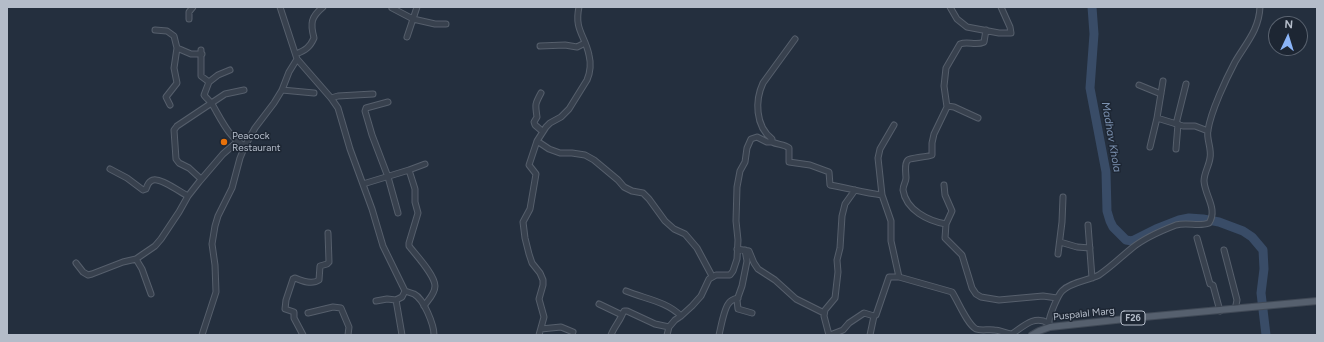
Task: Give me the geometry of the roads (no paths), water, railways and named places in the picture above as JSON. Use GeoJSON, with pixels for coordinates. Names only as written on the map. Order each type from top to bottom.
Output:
{"type":"FeatureCollection","features":[{"type":"Feature","properties":{"kind":"main road","name":"F26"},"geometry":{"type":"LineString","coordinates":[[1236,307],[1268,306],[1317,301]]}},
{"type":"Feature","properties":{"kind":"main road","name":"Puspalal Marg"},"geometry":{"type":"LineString","coordinates":[[1032,335],[1049,325],[1220,310],[1236,307]]}},
{"type":"Feature","properties":{"kind":"street"},"geometry":{"type":"LineString","coordinates":[[189,19],[189,12],[193,7]]}},
{"type":"Feature","properties":{"kind":"street"},"geometry":{"type":"LineString","coordinates":[[280,7],[297,56],[338,108],[350,149],[372,209],[383,246],[405,291],[415,294],[424,306],[434,328],[434,335]]}},
{"type":"Feature","properties":{"kind":"street"},"geometry":{"type":"LineString","coordinates":[[202,335],[216,292],[215,264],[212,244],[218,216],[232,188],[240,158],[254,128],[274,103],[282,90],[297,56],[311,47],[314,38],[311,27],[313,19],[323,7]]}},
{"type":"Feature","properties":{"kind":"street"},"geometry":{"type":"LineString","coordinates":[[407,37],[417,7]]}},
{"type":"Feature","properties":{"kind":"street"},"geometry":{"type":"LineString","coordinates":[[539,335],[544,318],[539,299],[543,280],[540,273],[532,263],[525,238],[523,222],[530,209],[536,174],[529,165],[542,131],[550,123],[566,113],[589,75],[589,55],[578,23],[579,7]]}},
{"type":"Feature","properties":{"kind":"street"},"geometry":{"type":"LineString","coordinates":[[950,7],[957,19],[967,27],[999,33],[1011,33],[1010,27],[1001,7]]}},
{"type":"Feature","properties":{"kind":"street"},"geometry":{"type":"LineString","coordinates":[[870,335],[874,316],[876,315],[889,277],[900,277],[952,292],[961,309],[976,329],[993,329],[1012,334],[1031,321],[1038,319],[1049,325],[1057,298],[1063,290],[1069,286],[1092,278],[1114,264],[1133,247],[1159,232],[1184,223],[1199,225],[1207,224],[1211,220],[1212,214],[1212,206],[1204,182],[1210,154],[1208,131],[1228,76],[1256,28],[1260,18],[1260,7]]}},
{"type":"Feature","properties":{"kind":"street"},"geometry":{"type":"LineString","coordinates":[[392,8],[413,19],[435,24],[446,24]]}},
{"type":"Feature","properties":{"kind":"street"},"geometry":{"type":"LineString","coordinates":[[155,30],[167,31],[171,33],[174,36],[177,48],[174,68],[177,83],[166,97],[170,105]]}},
{"type":"Feature","properties":{"kind":"street"},"geometry":{"type":"LineString","coordinates":[[946,224],[932,220],[911,207],[907,201],[903,188],[906,180],[908,160],[932,155],[932,142],[934,134],[947,106],[944,73],[947,64],[960,44],[979,44],[984,42],[986,30]]}},
{"type":"Feature","properties":{"kind":"street"},"geometry":{"type":"LineString","coordinates":[[772,142],[772,139],[762,129],[759,121],[759,91],[763,83],[795,39]]}},
{"type":"Feature","properties":{"kind":"street"},"geometry":{"type":"LineString","coordinates":[[540,46],[565,45],[577,47],[585,43]]}},
{"type":"Feature","properties":{"kind":"street"},"geometry":{"type":"LineString","coordinates":[[177,48],[191,54],[202,52],[201,76],[209,82]]}},
{"type":"Feature","properties":{"kind":"street"},"geometry":{"type":"LineString","coordinates":[[230,70],[218,75],[209,82],[203,94],[212,103],[219,118],[238,142],[245,146]]}},
{"type":"Feature","properties":{"kind":"street"},"geometry":{"type":"LineString","coordinates":[[1150,147],[1157,118],[1163,81]]}},
{"type":"Feature","properties":{"kind":"street"},"geometry":{"type":"LineString","coordinates":[[1176,149],[1177,124],[1186,84]]}},
{"type":"Feature","properties":{"kind":"street"},"geometry":{"type":"LineString","coordinates":[[1139,85],[1161,94]]}},
{"type":"Feature","properties":{"kind":"street"},"geometry":{"type":"LineString","coordinates":[[201,179],[189,168],[179,164],[176,159],[174,130],[177,126],[225,94],[244,90]]}},
{"type":"Feature","properties":{"kind":"street"},"geometry":{"type":"LineString","coordinates":[[282,90],[314,93]]}},
{"type":"Feature","properties":{"kind":"street"},"geometry":{"type":"LineString","coordinates":[[541,93],[535,103],[537,117],[534,122],[535,125],[542,131]]}},
{"type":"Feature","properties":{"kind":"street"},"geometry":{"type":"LineString","coordinates":[[331,98],[338,96],[372,94]]}},
{"type":"Feature","properties":{"kind":"street"},"geometry":{"type":"LineString","coordinates":[[388,102],[366,108],[365,111],[372,135],[388,177],[398,213]]}},
{"type":"Feature","properties":{"kind":"street"},"geometry":{"type":"LineString","coordinates":[[947,106],[954,107],[978,118]]}},
{"type":"Feature","properties":{"kind":"street"},"geometry":{"type":"LineString","coordinates":[[1157,118],[1184,126],[1195,126],[1208,131]]}},
{"type":"Feature","properties":{"kind":"street"},"geometry":{"type":"LineString","coordinates":[[894,125],[880,149],[878,158],[882,195],[891,221],[892,241],[900,277]]}},
{"type":"Feature","properties":{"kind":"street"},"geometry":{"type":"LineString","coordinates":[[667,335],[669,327],[675,320],[682,316],[701,296],[712,276],[730,275],[733,271],[737,259],[738,240],[736,221],[737,187],[740,171],[745,162],[751,138],[757,137],[767,142],[772,142],[789,148],[789,162],[810,165],[829,172],[830,185],[882,195]]}},
{"type":"Feature","properties":{"kind":"street"},"geometry":{"type":"LineString","coordinates":[[537,141],[560,153],[585,155],[594,160],[624,187],[632,191],[643,193],[650,199],[665,221],[674,229],[685,234],[697,248],[712,276]]}},
{"type":"Feature","properties":{"kind":"street"},"geometry":{"type":"LineString","coordinates":[[76,264],[88,275],[136,259],[149,251],[161,239],[188,196],[201,179],[223,154],[238,142]]}},
{"type":"Feature","properties":{"kind":"street"},"geometry":{"type":"LineString","coordinates":[[363,184],[425,164]]}},
{"type":"Feature","properties":{"kind":"street"},"geometry":{"type":"LineString","coordinates":[[110,169],[143,190],[146,189],[150,181],[156,180],[163,182],[188,196]]}},
{"type":"Feature","properties":{"kind":"street"},"geometry":{"type":"LineString","coordinates":[[409,170],[415,189],[415,202],[418,213],[409,246],[432,277],[435,286],[433,294],[424,306]]}},
{"type":"Feature","properties":{"kind":"street"},"geometry":{"type":"LineString","coordinates":[[944,185],[945,195],[952,211],[946,224],[945,238],[962,255],[972,288],[976,294],[981,297],[993,299],[1043,296],[1057,298]]}},
{"type":"Feature","properties":{"kind":"street"},"geometry":{"type":"LineString","coordinates":[[855,190],[845,204],[842,216],[840,248],[837,260],[838,272],[835,298],[825,310],[824,316],[829,335],[843,330],[849,323],[864,313],[874,316]]}},
{"type":"Feature","properties":{"kind":"street"},"geometry":{"type":"LineString","coordinates":[[1058,254],[1063,197]]}},
{"type":"Feature","properties":{"kind":"street"},"geometry":{"type":"LineString","coordinates":[[1088,225],[1092,278]]}},
{"type":"Feature","properties":{"kind":"street"},"geometry":{"type":"LineString","coordinates":[[303,335],[294,318],[294,312],[285,309],[286,300],[294,278],[310,282],[319,280],[320,266],[329,262],[328,233]]}},
{"type":"Feature","properties":{"kind":"street"},"geometry":{"type":"LineString","coordinates":[[1197,238],[1210,284],[1213,285],[1220,310]]}},
{"type":"Feature","properties":{"kind":"street"},"geometry":{"type":"LineString","coordinates":[[1060,242],[1077,247],[1090,248]]}},
{"type":"Feature","properties":{"kind":"street"},"geometry":{"type":"LineString","coordinates":[[737,249],[745,250],[751,253],[754,263],[762,272],[775,280],[796,299],[824,313]]}},
{"type":"Feature","properties":{"kind":"street"},"geometry":{"type":"LineString","coordinates":[[745,250],[747,261],[738,298],[738,309],[752,314]]}},
{"type":"Feature","properties":{"kind":"street"},"geometry":{"type":"LineString","coordinates":[[1224,250],[1237,300],[1236,307]]}},
{"type":"Feature","properties":{"kind":"street"},"geometry":{"type":"LineString","coordinates":[[136,259],[142,269],[151,294]]}},
{"type":"Feature","properties":{"kind":"street"},"geometry":{"type":"LineString","coordinates":[[376,301],[387,299],[396,300],[402,297],[405,291]]}},
{"type":"Feature","properties":{"kind":"street"},"geometry":{"type":"LineString","coordinates":[[626,291],[661,303],[675,310],[682,316]]}},
{"type":"Feature","properties":{"kind":"street"},"geometry":{"type":"LineString","coordinates":[[719,335],[725,309],[730,301],[738,298]]}},
{"type":"Feature","properties":{"kind":"street"},"geometry":{"type":"LineString","coordinates":[[396,300],[402,335]]}},
{"type":"Feature","properties":{"kind":"street"},"geometry":{"type":"LineString","coordinates":[[599,304],[622,315]]}},
{"type":"Feature","properties":{"kind":"street"},"geometry":{"type":"LineString","coordinates":[[308,313],[333,307],[341,308],[349,326],[348,335]]}},
{"type":"Feature","properties":{"kind":"street"},"geometry":{"type":"LineString","coordinates":[[611,335],[624,311],[655,324],[669,327]]}},
{"type":"Feature","properties":{"kind":"street"},"geometry":{"type":"LineString","coordinates":[[541,328],[561,327],[573,332]]}},
{"type":"Feature","properties":{"kind":"waterway","name":"Madhav Khola"},"geometry":{"type":"LineString","coordinates":[[1092,7],[1094,34],[1090,88],[1106,172],[1107,211],[1113,227],[1126,240],[1132,241],[1179,220],[1189,218],[1203,219],[1219,222],[1243,231],[1252,237],[1263,250],[1264,269],[1261,293],[1266,335]]}},
{"type":"Feature","properties":{"kind":"place","name":"Peacock Restaurant"},"geometry":{"type":"Point","coordinates":[224,142]}}]}
